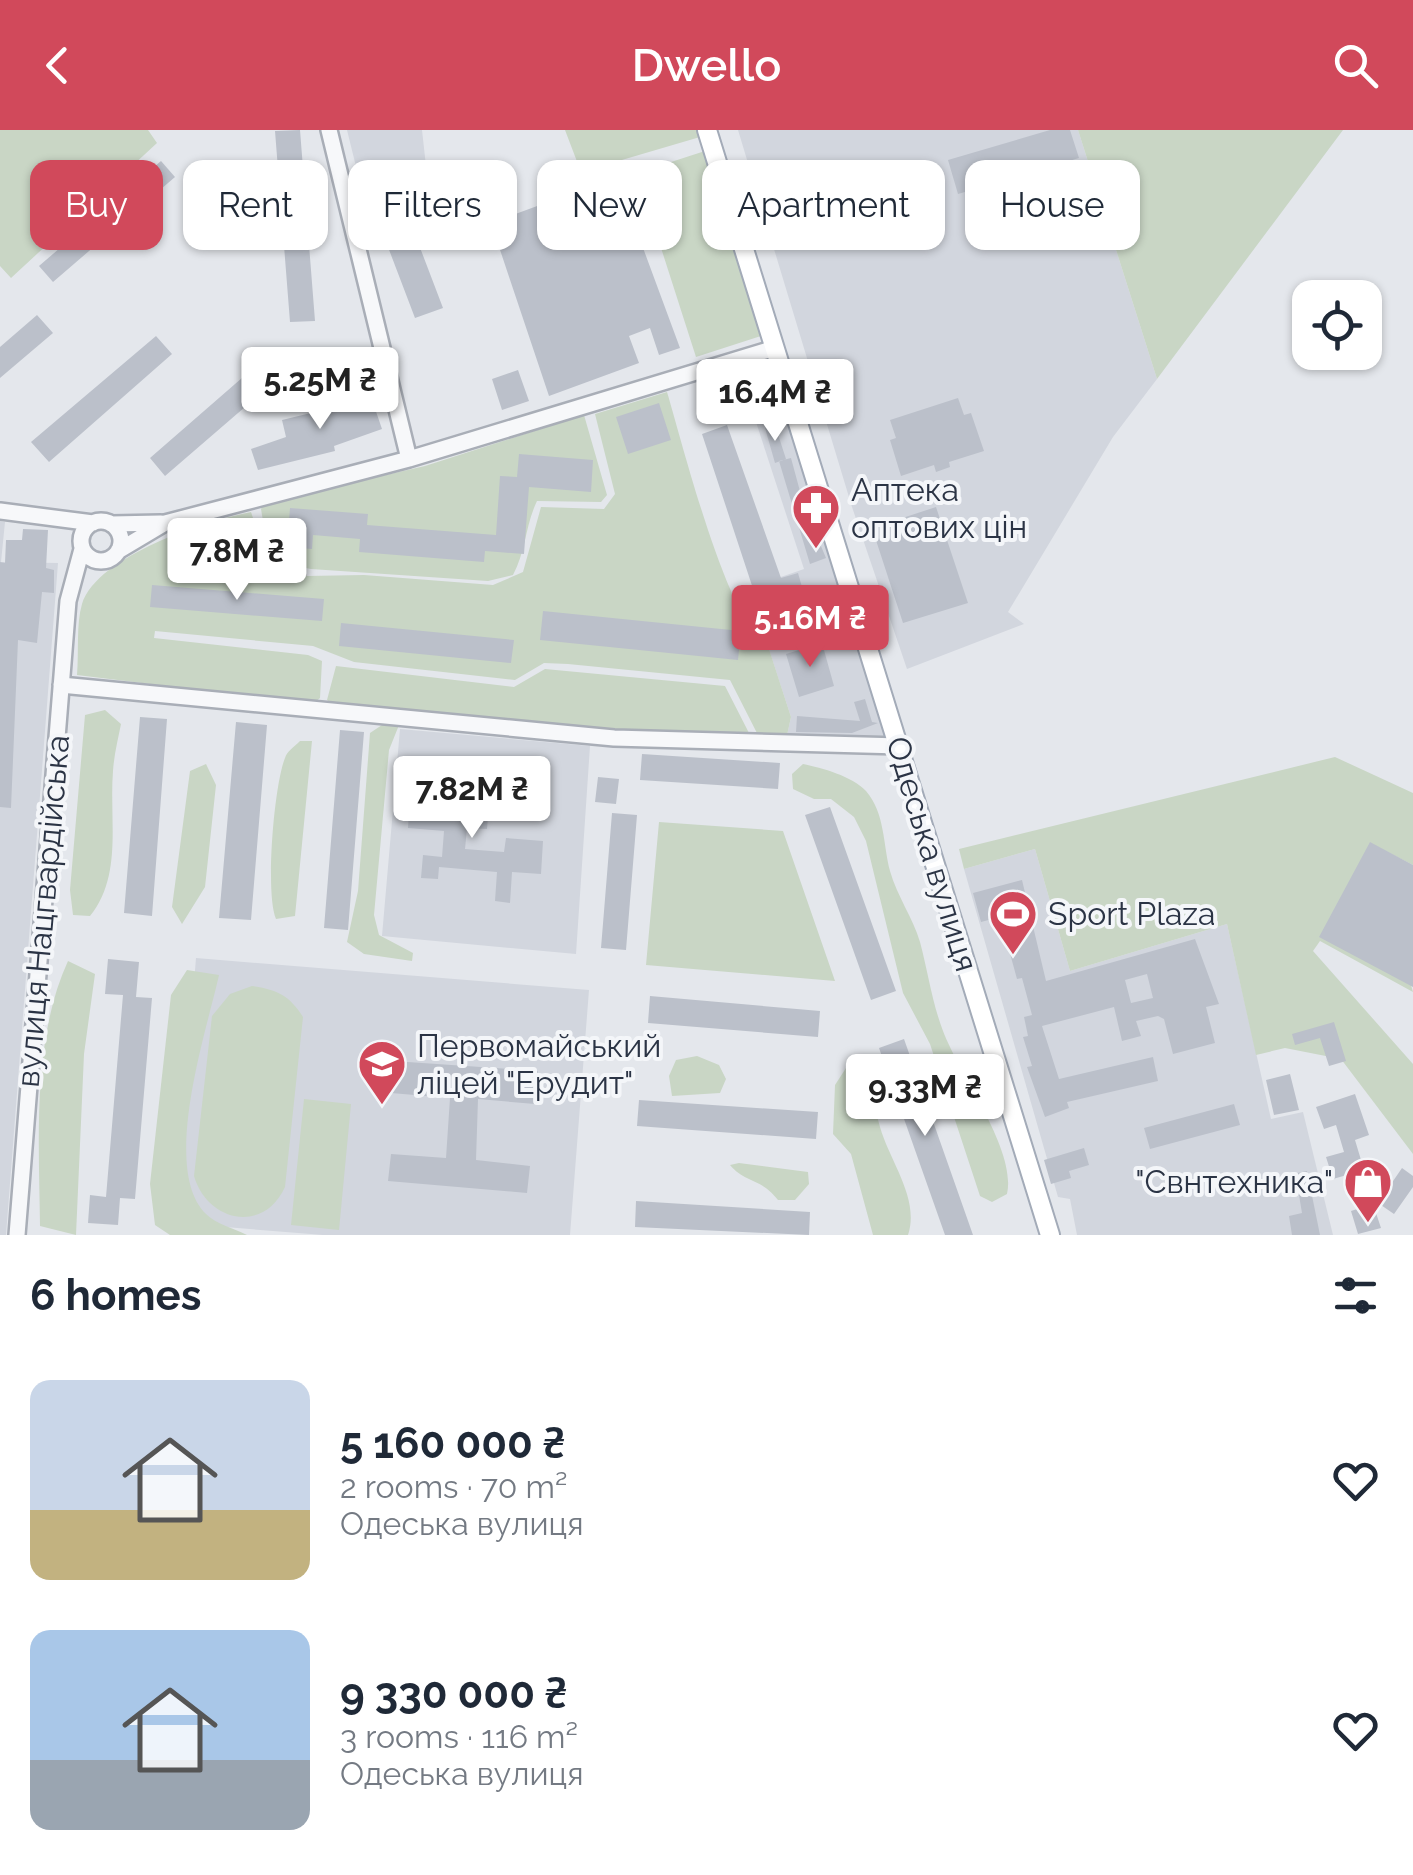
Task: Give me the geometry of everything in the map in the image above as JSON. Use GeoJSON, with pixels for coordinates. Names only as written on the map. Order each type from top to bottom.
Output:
{"type":"FeatureCollection","features":[{"type":"Feature","properties":{"kind":"main road","name":"Одеська вулиця"},"geometry":{"type":"LineString","coordinates":[[706,130],[1050,1235]]}},
{"type":"Feature","properties":{"kind":"street"},"geometry":{"type":"LineString","coordinates":[[329,130],[409,459]]}},
{"type":"Feature","properties":{"kind":"street"},"geometry":{"type":"LineString","coordinates":[[0,511],[93,523],[165,523],[409,459],[774,348]]}},
{"type":"Feature","properties":{"kind":"street"},"geometry":{"type":"LineString","coordinates":[[31,517],[82,546],[96,560],[113,555]]}},
{"type":"Feature","properties":{"kind":"street"},"geometry":{"type":"LineString","coordinates":[[82,546],[84,531],[93,523]]}},
{"type":"Feature","properties":{"kind":"street"},"geometry":{"type":"LineString","coordinates":[[71,588],[113,555],[165,523]]}},
{"type":"Feature","properties":{"kind":"street"},"geometry":{"type":"LineString","coordinates":[[111,524],[119,533],[113,555]]}},
{"type":"Feature","properties":{"kind":"street","name":"вулиця Нацгвардійська"},"geometry":{"type":"LineString","coordinates":[[17,1235],[61,684],[71,588],[82,546]]}},
{"type":"Feature","properties":{"kind":"street"},"geometry":{"type":"LineString","coordinates":[[61,684],[614,738],[900,746]]}},
{"type":"Feature","properties":{"kind":"shaded area"},"geometry":{"type":"Polygon","coordinates":[[[347,130],[422,130],[425,160],[354,160],[347,130]]]}},
{"type":"Feature","properties":{"kind":"shaded area"},"geometry":{"type":"Polygon","coordinates":[[[738,130],[1078,130],[1088,160],[965,160],[965,250],[1116,250],[1157,379],[1113,437],[1008,612],[1024,624],[907,669],[852,507],[774,250],[945,250],[945,160],[747,160],[738,130]]]}},
{"type":"Feature","properties":{"kind":"shaded area"},"geometry":{"type":"Polygon","coordinates":[[[770,361],[888,742],[786,740],[791,717],[749,588],[804,569],[739,370],[770,361]]]}},
{"type":"Feature","properties":{"kind":"shaded area"},"geometry":{"type":"Polygon","coordinates":[[[0,521],[5,522],[1,562],[58,563],[6,1235],[0,1235],[0,521]]]}},
{"type":"Feature","properties":{"kind":"shaded area"},"geometry":{"type":"Polygon","coordinates":[[[400,729],[590,746],[576,954],[382,936],[400,729]]]}},
{"type":"Feature","properties":{"kind":"shaded area"},"geometry":{"type":"Polygon","coordinates":[[[1035,849],[1070,971],[1227,924],[1271,1119],[1303,1112],[1333,1235],[1077,1235],[1070,1199],[1058,1197],[964,869],[1035,849]]]}},
{"type":"Feature","properties":{"kind":"shaded area","name":"Первомайський ліцей \"Ерудит\""},"geometry":{"type":"Polygon","coordinates":[[[196,958],[589,990],[570,1235],[323,1235],[175,1223],[196,958]]]}},
{"type":"Feature","properties":{"kind":"green space"},"geometry":{"type":"Polygon","coordinates":[[[0,130],[148,130],[157,143],[139,160],[30,160],[30,250],[41,250],[11,278],[0,266],[0,130]]]}},
{"type":"Feature","properties":{"kind":"green space"},"geometry":{"type":"Polygon","coordinates":[[[565,130],[698,130],[700,137],[622,160],[576,160],[565,130]]]}},
{"type":"Feature","properties":{"kind":"green space"},"geometry":{"type":"Polygon","coordinates":[[[1078,130],[1343,130],[1157,379],[1116,250],[1140,250],[1140,160],[1088,160],[1078,130]]]}},
{"type":"Feature","properties":{"kind":"green space"},"geometry":{"type":"Polygon","coordinates":[[[705,151],[708,160],[702,160],[702,250],[737,250],[764,335],[696,357],[662,250],[682,250],[682,160],[677,160],[705,151]]]}},
{"type":"Feature","properties":{"kind":"green space"},"geometry":{"type":"Polygon","coordinates":[[[667,392],[722,570],[753,633],[769,649],[791,717],[786,740],[760,739],[730,680],[568,664],[544,663],[515,680],[354,662],[313,646],[155,631],[154,638],[308,655],[322,661],[320,698],[313,704],[77,675],[82,604],[92,586],[109,570],[182,532],[251,512],[267,560],[307,576],[364,575],[493,585],[523,572],[541,507],[604,509],[615,494],[595,414],[667,392]]]}},
{"type":"Feature","properties":{"kind":"green space"},"geometry":{"type":"Polygon","coordinates":[[[584,415],[607,495],[601,502],[537,501],[513,575],[488,581],[311,569],[286,562],[269,544],[261,509],[264,503],[425,466],[584,415]]]}},
{"type":"Feature","properties":{"kind":"green space"},"geometry":{"type":"Polygon","coordinates":[[[336,666],[514,687],[545,669],[725,686],[749,733],[746,739],[626,734],[332,704],[327,700],[336,666]]]}},
{"type":"Feature","properties":{"kind":"green space"},"geometry":{"type":"Polygon","coordinates":[[[105,710],[121,724],[113,771],[111,865],[100,900],[90,916],[73,915],[70,890],[85,715],[105,710]]]}},
{"type":"Feature","properties":{"kind":"green space"},"geometry":{"type":"Polygon","coordinates":[[[382,725],[399,725],[389,750],[374,915],[379,935],[413,953],[412,961],[364,954],[347,942],[358,891],[370,733],[382,725]]]}},
{"type":"Feature","properties":{"kind":"green space"},"geometry":{"type":"Polygon","coordinates":[[[300,741],[312,741],[295,916],[276,919],[271,864],[277,791],[286,756],[300,741]]]}},
{"type":"Feature","properties":{"kind":"green space"},"geometry":{"type":"Polygon","coordinates":[[[1335,757],[1413,793],[1413,865],[1370,843],[1413,992],[1320,941],[1313,951],[1413,1064],[1413,1154],[1341,1059],[1285,1048],[1256,1055],[1227,924],[1070,971],[1035,849],[964,869],[959,849],[1335,757]]]}},
{"type":"Feature","properties":{"kind":"green space"},"geometry":{"type":"Polygon","coordinates":[[[206,764],[216,785],[205,887],[182,924],[172,907],[190,771],[206,764]]]}},
{"type":"Feature","properties":{"kind":"green space"},"geometry":{"type":"Polygon","coordinates":[[[803,764],[853,781],[866,791],[877,809],[890,871],[920,942],[943,1031],[1003,1156],[1007,1194],[992,1202],[980,1196],[930,1044],[903,993],[866,841],[854,817],[831,799],[814,799],[793,789],[792,774],[803,764]]]}},
{"type":"Feature","properties":{"kind":"green space"},"geometry":{"type":"Polygon","coordinates":[[[659,822],[783,831],[835,981],[646,965],[659,822]]]}},
{"type":"Feature","properties":{"kind":"green space"},"geometry":{"type":"Polygon","coordinates":[[[68,961],[95,974],[84,1054],[76,1235],[40,1226],[43,1057],[56,991],[68,961]]]}},
{"type":"Feature","properties":{"kind":"green space"},"geometry":{"type":"Polygon","coordinates":[[[187,970],[219,975],[191,1098],[187,1165],[193,1193],[210,1218],[247,1235],[170,1235],[155,1225],[150,1184],[171,995],[187,970]]]}},
{"type":"Feature","properties":{"kind":"green space"},"geometry":{"type":"Polygon","coordinates":[[[252,986],[282,995],[303,1017],[285,1187],[263,1212],[236,1216],[211,1203],[194,1176],[212,1016],[230,994],[252,986]]]}},
{"type":"Feature","properties":{"kind":"green space"},"geometry":{"type":"Polygon","coordinates":[[[697,1056],[719,1065],[726,1079],[720,1093],[672,1096],[669,1076],[676,1060],[697,1056]]]}},
{"type":"Feature","properties":{"kind":"green space"},"geometry":{"type":"Polygon","coordinates":[[[860,1066],[907,1194],[911,1221],[908,1235],[873,1235],[851,1154],[833,1134],[835,1085],[846,1068],[860,1066]]]}},
{"type":"Feature","properties":{"kind":"green space"},"geometry":{"type":"Polygon","coordinates":[[[304,1099],[351,1104],[339,1230],[291,1225],[304,1099]]]}},
{"type":"Feature","properties":{"kind":"green space"},"geometry":{"type":"Polygon","coordinates":[[[730,1165],[808,1172],[809,1184],[795,1200],[778,1200],[730,1165]]]}},
{"type":"Feature","properties":{"kind":"building"},"geometry":{"type":"Polygon","coordinates":[[[300,130],[302,160],[277,160],[275,131],[300,130]]]}},
{"type":"Feature","properties":{"kind":"building"},"geometry":{"type":"Polygon","coordinates":[[[1050,130],[1070,130],[1079,158],[965,160],[965,192],[958,194],[948,160],[1050,130]]]}},
{"type":"Feature","properties":{"kind":"building"},"geometry":{"type":"Polygon","coordinates":[[[163,163],[175,177],[163,187],[163,163]]]}},
{"type":"Feature","properties":{"kind":"building"},"geometry":{"type":"Polygon","coordinates":[[[537,206],[537,250],[644,250],[680,348],[659,355],[650,328],[629,336],[639,363],[549,396],[500,250],[517,250],[517,213],[537,206]]]}},
{"type":"Feature","properties":{"kind":"building"},"geometry":{"type":"Polygon","coordinates":[[[58,250],[90,250],[53,282],[39,266],[58,250]]]}},
{"type":"Feature","properties":{"kind":"building"},"geometry":{"type":"Polygon","coordinates":[[[284,250],[309,250],[315,321],[290,322],[284,250]]]}},
{"type":"Feature","properties":{"kind":"building"},"geometry":{"type":"Polygon","coordinates":[[[389,250],[421,250],[443,308],[415,318],[389,250]]]}},
{"type":"Feature","properties":{"kind":"building"},"geometry":{"type":"Polygon","coordinates":[[[37,315],[53,333],[0,378],[0,347],[37,315]]]}},
{"type":"Feature","properties":{"kind":"building"},"geometry":{"type":"Polygon","coordinates":[[[156,336],[172,354],[49,462],[31,442],[156,336]]]}},
{"type":"Feature","properties":{"kind":"building"},"geometry":{"type":"Polygon","coordinates":[[[274,350],[290,368],[165,476],[150,458],[274,350]]]}},
{"type":"Feature","properties":{"kind":"building"},"geometry":{"type":"Polygon","coordinates":[[[518,370],[529,401],[502,410],[492,379],[518,370]]]}},
{"type":"Feature","properties":{"kind":"building"},"geometry":{"type":"Polygon","coordinates":[[[369,391],[382,429],[334,446],[335,451],[258,470],[251,449],[286,437],[282,420],[344,405],[342,401],[369,391]]]}},
{"type":"Feature","properties":{"kind":"building"},"geometry":{"type":"Polygon","coordinates":[[[958,398],[964,415],[971,413],[984,451],[949,462],[950,467],[936,472],[934,465],[901,476],[890,440],[896,438],[890,420],[958,398]]]}},
{"type":"Feature","properties":{"kind":"building"},"geometry":{"type":"Polygon","coordinates":[[[659,403],[671,440],[628,454],[616,417],[659,403]]]}},
{"type":"Feature","properties":{"kind":"building"},"geometry":{"type":"Polygon","coordinates":[[[727,425],[781,578],[798,573],[812,622],[768,634],[702,434],[727,425]]]}},
{"type":"Feature","properties":{"kind":"building"},"geometry":{"type":"Polygon","coordinates":[[[775,425],[786,459],[775,463],[765,428],[775,425]]]}},
{"type":"Feature","properties":{"kind":"building"},"geometry":{"type":"Polygon","coordinates":[[[519,454],[593,460],[591,492],[529,487],[524,554],[485,551],[484,562],[359,552],[360,539],[313,535],[312,549],[287,547],[290,508],[368,514],[367,525],[496,535],[500,476],[517,477],[519,454]]]}},
{"type":"Feature","properties":{"kind":"building"},"geometry":{"type":"Polygon","coordinates":[[[791,458],[804,506],[826,558],[810,564],[779,461],[791,458]]]}},
{"type":"Feature","properties":{"kind":"building"},"geometry":{"type":"Polygon","coordinates":[[[936,507],[968,603],[903,623],[872,528],[936,507]]]}},
{"type":"Feature","properties":{"kind":"building"},"geometry":{"type":"Polygon","coordinates":[[[23,529],[48,530],[46,568],[54,570],[54,593],[42,592],[37,643],[18,640],[11,808],[0,807],[0,562],[5,563],[6,540],[22,540],[23,529]]]}},
{"type":"Feature","properties":{"kind":"building"},"geometry":{"type":"Polygon","coordinates":[[[152,585],[324,599],[322,621],[150,607],[152,585]]]}},
{"type":"Feature","properties":{"kind":"building"},"geometry":{"type":"Polygon","coordinates":[[[543,611],[741,631],[738,660],[540,640],[543,611]]]}},
{"type":"Feature","properties":{"kind":"building"},"geometry":{"type":"Polygon","coordinates":[[[341,623],[514,640],[511,663],[339,646],[341,623]]]}},
{"type":"Feature","properties":{"kind":"building"},"geometry":{"type":"Polygon","coordinates":[[[822,643],[834,686],[799,697],[786,654],[822,643]]]}},
{"type":"Feature","properties":{"kind":"building"},"geometry":{"type":"Polygon","coordinates":[[[865,699],[872,722],[878,723],[852,733],[796,732],[797,716],[860,721],[854,702],[865,699]]]}},
{"type":"Feature","properties":{"kind":"building"},"geometry":{"type":"Polygon","coordinates":[[[140,717],[167,719],[152,916],[124,913],[140,717]]]}},
{"type":"Feature","properties":{"kind":"building"},"geometry":{"type":"Polygon","coordinates":[[[236,722],[267,725],[251,920],[219,918],[236,722]]]}},
{"type":"Feature","properties":{"kind":"building"},"geometry":{"type":"Polygon","coordinates":[[[340,730],[364,732],[348,930],[324,928],[340,730]]]}},
{"type":"Feature","properties":{"kind":"building"},"geometry":{"type":"Polygon","coordinates":[[[642,754],[780,763],[778,789],[640,780],[642,754]]]}},
{"type":"Feature","properties":{"kind":"building"},"geometry":{"type":"Polygon","coordinates":[[[598,777],[619,779],[616,804],[595,802],[598,777]]]}},
{"type":"Feature","properties":{"kind":"building"},"geometry":{"type":"Polygon","coordinates":[[[455,792],[490,794],[487,829],[467,828],[465,849],[504,852],[506,838],[543,841],[541,874],[512,872],[510,903],[495,901],[497,872],[439,867],[438,879],[421,878],[423,855],[442,857],[444,831],[408,828],[410,796],[455,800],[455,792]]]}},
{"type":"Feature","properties":{"kind":"building"},"geometry":{"type":"Polygon","coordinates":[[[830,807],[896,991],[871,1000],[805,815],[830,807]]]}},
{"type":"Feature","properties":{"kind":"building"},"geometry":{"type":"Polygon","coordinates":[[[612,813],[637,815],[626,950],[601,948],[612,813]]]}},
{"type":"Feature","properties":{"kind":"building"},"geometry":{"type":"Polygon","coordinates":[[[1370,842],[1413,865],[1413,987],[1319,937],[1370,842]]]}},
{"type":"Feature","properties":{"kind":"building"},"geometry":{"type":"Polygon","coordinates":[[[1022,880],[1046,981],[1195,939],[1219,1004],[1206,1007],[1215,1043],[1173,1054],[1164,1019],[1158,1016],[1136,1021],[1141,1036],[1122,1041],[1114,1007],[1042,1026],[1059,1079],[1153,1057],[1158,1081],[1067,1102],[1069,1108],[1045,1117],[1027,1067],[1032,1066],[1023,1037],[1028,1036],[1024,1017],[1032,1015],[1022,978],[1017,979],[1000,917],[981,922],[973,893],[1022,880]],[[1147,974],[1125,980],[1131,1003],[1153,998],[1147,974]]]}},
{"type":"Feature","properties":{"kind":"building"},"geometry":{"type":"Polygon","coordinates":[[[108,959],[139,962],[136,997],[152,998],[135,1199],[120,1198],[118,1225],[88,1223],[90,1195],[106,1197],[123,995],[105,994],[108,959]]]}},
{"type":"Feature","properties":{"kind":"building"},"geometry":{"type":"Polygon","coordinates":[[[650,996],[820,1011],[818,1037],[648,1023],[650,996]]]}},
{"type":"Feature","properties":{"kind":"building"},"geometry":{"type":"Polygon","coordinates":[[[1334,1022],[1346,1061],[1329,1066],[1320,1038],[1295,1045],[1292,1034],[1334,1022]]]}},
{"type":"Feature","properties":{"kind":"building"},"geometry":{"type":"Polygon","coordinates":[[[904,1039],[973,1235],[945,1235],[879,1048],[904,1039]]]}},
{"type":"Feature","properties":{"kind":"building"},"geometry":{"type":"Polygon","coordinates":[[[393,1061],[538,1071],[535,1104],[478,1099],[476,1160],[530,1166],[527,1193],[388,1181],[391,1154],[446,1158],[450,1098],[391,1093],[393,1061]]]}},
{"type":"Feature","properties":{"kind":"building"},"geometry":{"type":"Polygon","coordinates":[[[1290,1074],[1299,1110],[1274,1115],[1266,1080],[1290,1074]]]}},
{"type":"Feature","properties":{"kind":"building"},"geometry":{"type":"Polygon","coordinates":[[[1355,1094],[1369,1135],[1355,1140],[1364,1170],[1333,1179],[1326,1157],[1344,1152],[1336,1125],[1324,1129],[1316,1107],[1355,1094]]]}},
{"type":"Feature","properties":{"kind":"building"},"geometry":{"type":"Polygon","coordinates":[[[639,1100],[818,1112],[816,1139],[637,1126],[639,1100]]]}},
{"type":"Feature","properties":{"kind":"building"},"geometry":{"type":"Polygon","coordinates":[[[1234,1104],[1240,1125],[1150,1149],[1144,1128],[1234,1104]]]}},
{"type":"Feature","properties":{"kind":"building"},"geometry":{"type":"Polygon","coordinates":[[[1084,1148],[1089,1165],[1069,1171],[1071,1178],[1051,1184],[1044,1160],[1084,1148]]]}},
{"type":"Feature","properties":{"kind":"building"},"geometry":{"type":"Polygon","coordinates":[[[1402,1168],[1413,1176],[1413,1187],[1394,1214],[1378,1203],[1402,1168]]]}},
{"type":"Feature","properties":{"kind":"building"},"geometry":{"type":"Polygon","coordinates":[[[1307,1171],[1320,1235],[1292,1235],[1289,1216],[1302,1213],[1298,1189],[1291,1190],[1288,1175],[1307,1171]]]}},
{"type":"Feature","properties":{"kind":"building"},"geometry":{"type":"Polygon","coordinates":[[[636,1201],[810,1212],[809,1235],[635,1227],[636,1201]]]}},
{"type":"Feature","properties":{"kind":"building"},"geometry":{"type":"Polygon","coordinates":[[[1373,1204],[1381,1228],[1358,1234],[1351,1211],[1373,1204]]]}},
{"type":"Feature","properties":{"kind":"place","name":"Аптека оптових цін"},"geometry":{"type":"Point","coordinates":[816,550]}},
{"type":"Feature","properties":{"kind":"place","name":"Sport Plaza"},"geometry":{"type":"Point","coordinates":[1013,956]}},
{"type":"Feature","properties":{"kind":"place","name":"Первомайський ліцей \"Ерудит\""},"geometry":{"type":"Point","coordinates":[382,1106]}},
{"type":"Feature","properties":{"kind":"place","name":"\"Свнтехника\""},"geometry":{"type":"Point","coordinates":[1368,1224]}}]}
